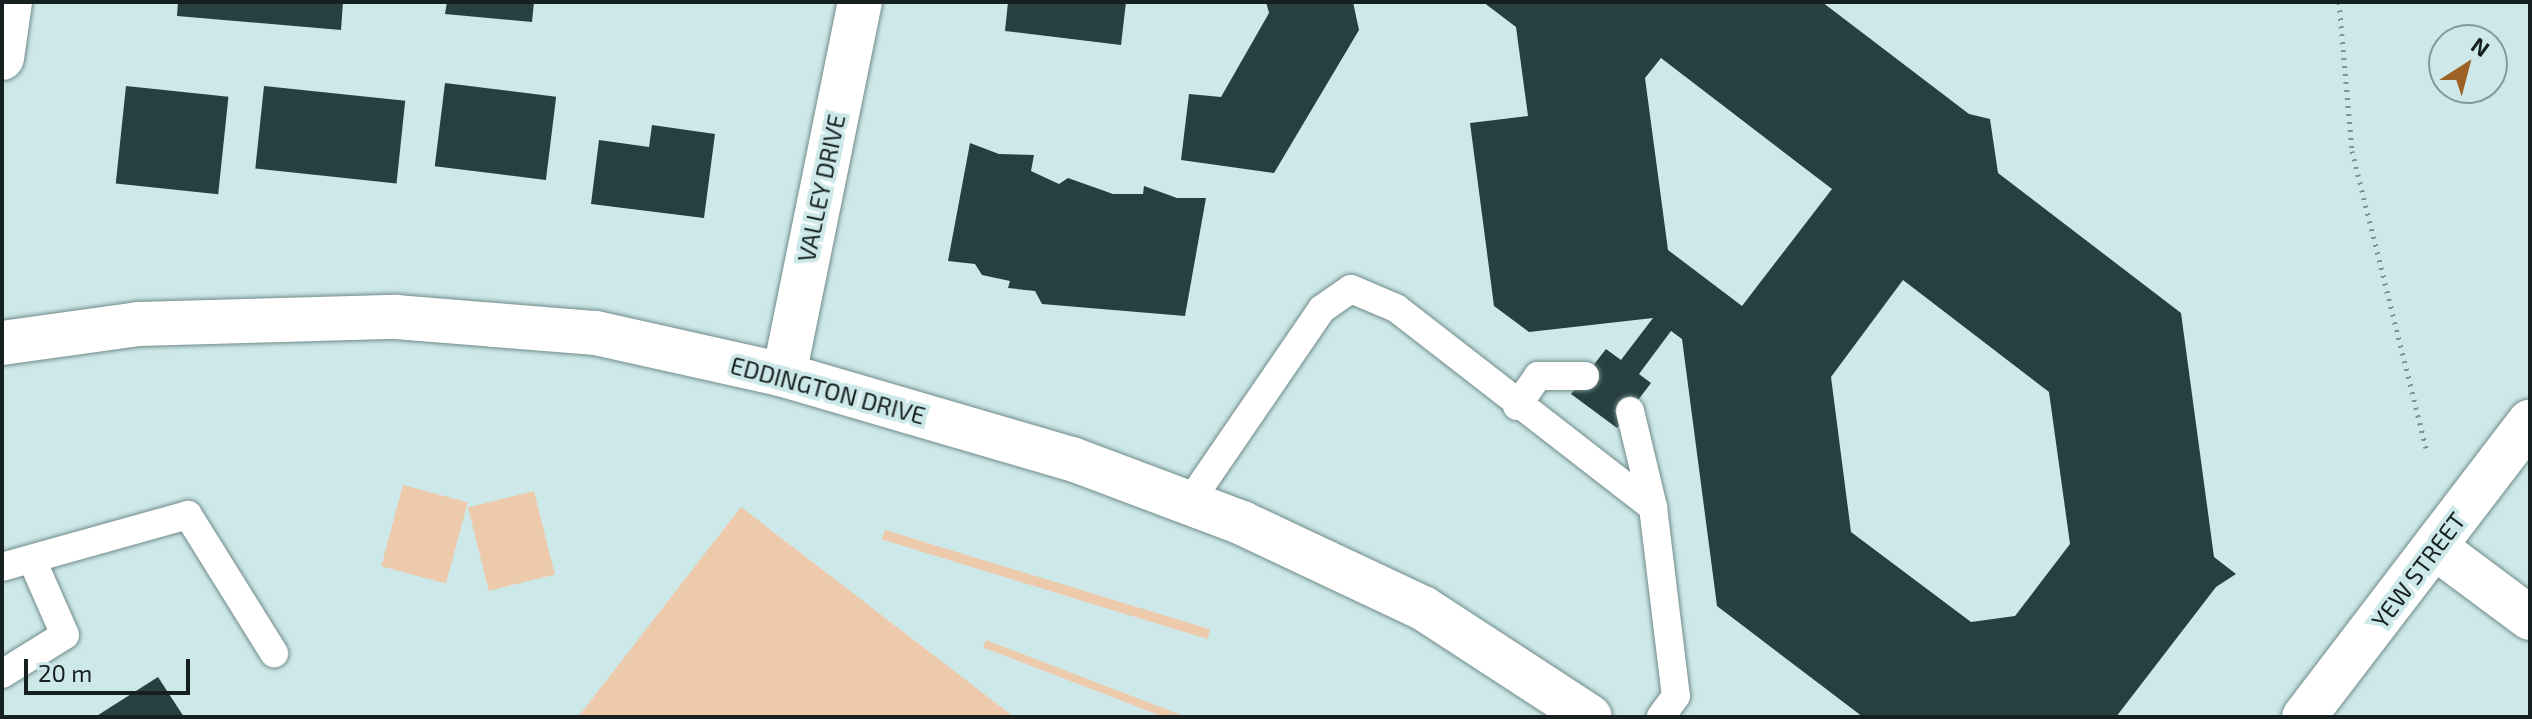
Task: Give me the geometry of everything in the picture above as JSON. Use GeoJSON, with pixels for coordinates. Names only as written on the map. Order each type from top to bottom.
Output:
{"type":"FeatureCollection","features":[{"type":"Feature","properties":{"kind":"street"},"geometry":{"type":"LineString","coordinates":[[2,58],[10,2]]}},
{"type":"Feature","properties":{"kind":"street","name":"VALLEY DRIVE"},"geometry":{"type":"LineString","coordinates":[[784,375],[860,2]]}},
{"type":"Feature","properties":{"kind":"street","name":"EDDINGTON DRIVE"},"geometry":{"type":"LineString","coordinates":[[2,343],[139,324],[396,317],[596,333],[784,375],[1072,459],[1189,503],[1423,608],[1590,717]]}},
{"type":"Feature","properties":{"kind":"street","name":"YEW STREET"},"geometry":{"type":"LineString","coordinates":[[2304,717],[2530,421]]}},
{"type":"Feature","properties":{"kind":"street"},"geometry":{"type":"LineString","coordinates":[[2436,548],[2530,618]]}},
{"type":"Feature","properties":{"kind":"lane"},"geometry":{"type":"LineString","coordinates":[[1189,503],[1322,309],[1351,289],[1396,308],[1517,406],[1653,507]]}},
{"type":"Feature","properties":{"kind":"lane"},"geometry":{"type":"LineString","coordinates":[[1517,406],[1538,376],[1585,376]]}},
{"type":"Feature","properties":{"kind":"lane"},"geometry":{"type":"LineString","coordinates":[[1630,411],[1653,507],[1676,696],[1661,717]]}},
{"type":"Feature","properties":{"kind":"lane"},"geometry":{"type":"LineString","coordinates":[[2,567],[188,515],[274,653]]}},
{"type":"Feature","properties":{"kind":"lane"},"geometry":{"type":"LineString","coordinates":[[2,674],[65,635],[32,560]]}},
{"type":"Feature","properties":{"kind":"path"},"geometry":{"type":"LineString","coordinates":[[2339,2],[2352,151],[2426,448]]}},
{"type":"Feature","properties":{"kind":"shaded area"},"geometry":{"type":"Polygon","coordinates":[[[403,485],[468,502],[446,583],[381,566],[403,485]]]}},
{"type":"Feature","properties":{"kind":"shaded area"},"geometry":{"type":"Polygon","coordinates":[[[534,491],[555,574],[489,591],[468,507],[534,491]]]}},
{"type":"Feature","properties":{"kind":"shaded area"},"geometry":{"type":"Polygon","coordinates":[[[741,507],[1014,717],[578,717],[741,507]]]}},
{"type":"Feature","properties":{"kind":"shaded area"},"geometry":{"type":"Polygon","coordinates":[[[885,530],[1210,629],[1207,639],[882,540],[885,530]]]}},
{"type":"Feature","properties":{"kind":"shaded area"},"geometry":{"type":"Polygon","coordinates":[[[986,640],[1187,717],[1164,717],[983,647],[986,640]]]}},
{"type":"Feature","properties":{"kind":"building"},"geometry":{"type":"Polygon","coordinates":[[[178,2],[343,2],[341,30],[177,16],[178,2]]]}},
{"type":"Feature","properties":{"kind":"building"},"geometry":{"type":"Polygon","coordinates":[[[447,2],[534,2],[532,22],[445,14],[447,2]]]}},
{"type":"Feature","properties":{"kind":"building"},"geometry":{"type":"Polygon","coordinates":[[[1008,2],[1126,2],[1121,45],[1005,31],[1008,2]]]}},
{"type":"Feature","properties":{"kind":"building"},"geometry":{"type":"Polygon","coordinates":[[[1266,2],[1353,2],[1359,30],[1274,173],[1181,160],[1189,94],[1221,97],[1269,13],[1266,2]]]}},
{"type":"Feature","properties":{"kind":"building"},"geometry":{"type":"Polygon","coordinates":[[[1483,2],[1822,2],[1969,114],[1990,119],[1998,173],[2181,313],[2214,557],[2236,574],[2216,587],[2116,717],[1863,717],[1717,606],[1682,339],[1671,331],[1639,374],[1651,383],[1617,428],[1571,394],[1606,349],[1621,360],[1653,318],[1529,332],[1494,306],[1470,123],[1528,116],[1516,27],[1483,2]],[[1661,58],[1645,78],[1668,250],[1742,306],[1832,189],[1661,58]],[[1903,280],[1831,377],[1851,532],[1971,622],[2015,616],[2070,544],[2049,392],[1903,280]]]}},
{"type":"Feature","properties":{"kind":"building"},"geometry":{"type":"Polygon","coordinates":[[[445,83],[556,97],[546,180],[435,166],[445,83]]]}},
{"type":"Feature","properties":{"kind":"building"},"geometry":{"type":"Polygon","coordinates":[[[126,86],[228,97],[218,194],[116,183],[126,86]]]}},
{"type":"Feature","properties":{"kind":"building"},"geometry":{"type":"Polygon","coordinates":[[[264,86],[405,101],[397,183],[255,169],[264,86]]]}},
{"type":"Feature","properties":{"kind":"building"},"geometry":{"type":"Polygon","coordinates":[[[652,125],[715,134],[704,218],[591,204],[599,140],[649,147],[652,125]]]}},
{"type":"Feature","properties":{"kind":"building"},"geometry":{"type":"Polygon","coordinates":[[[970,143],[999,154],[1034,155],[1031,171],[1059,184],[1068,178],[1113,194],[1143,194],[1144,186],[1177,198],[1206,198],[1185,316],[1042,304],[1035,291],[1008,288],[1010,281],[982,275],[975,264],[948,261],[970,143]]]}},
{"type":"Feature","properties":{"kind":"building"},"geometry":{"type":"Polygon","coordinates":[[[158,677],[184,717],[95,717],[158,677]]]}}]}
